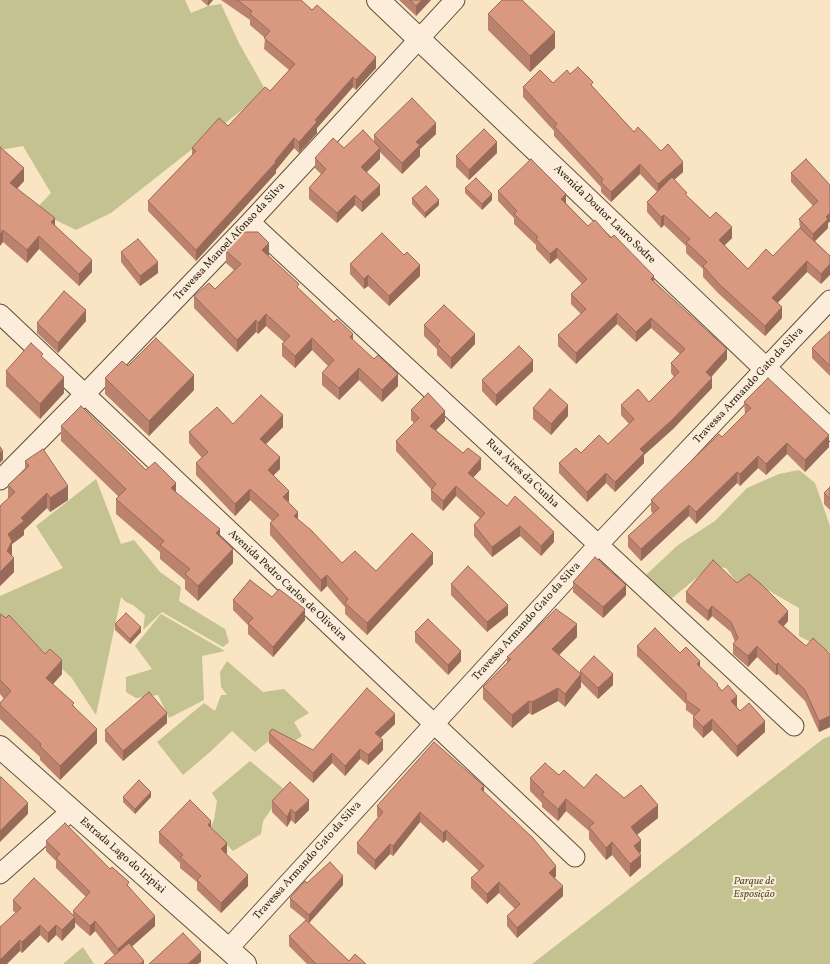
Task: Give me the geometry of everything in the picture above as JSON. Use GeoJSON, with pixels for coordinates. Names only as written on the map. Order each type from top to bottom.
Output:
{"type":"FeatureCollection","features":[{"type":"Feature","properties":{"kind":"street","name":"Avenida Doutor Lauro Sodre"},"geometry":{"type":"LineString","coordinates":[[378,0],[765,370],[830,430]]}},
{"type":"Feature","properties":{"kind":"street","name":"Travessa Manoel Afonso da Silva"},"geometry":{"type":"LineString","coordinates":[[0,480],[250,222],[455,0]]}},
{"type":"Feature","properties":{"kind":"street","name":"Rua Aires da Cunha"},"geometry":{"type":"LineString","coordinates":[[250,222],[794,726]]}},
{"type":"Feature","properties":{"kind":"street","name":"Travessa Armando Gato da Silva"},"geometry":{"type":"LineString","coordinates":[[228,949],[598,544],[830,300]]}},
{"type":"Feature","properties":{"kind":"street","name":"Avenida Pedro Carlos de Oliveira"},"geometry":{"type":"LineString","coordinates":[[0,314],[575,857]]}},
{"type":"Feature","properties":{"kind":"street","name":"Estrada Lago do Iripixi"},"geometry":{"type":"LineString","coordinates":[[0,748],[245,964]]}},
{"type":"Feature","properties":{"kind":"street"},"geometry":{"type":"LineString","coordinates":[[0,874],[71,811]]}},
{"type":"Feature","properties":{"kind":"green space"},"geometry":{"type":"Polygon","coordinates":[[[0,0],[185,0],[191,13],[208,6],[221,4],[239,43],[266,91],[111,213],[76,230],[35,210],[51,193],[23,146],[0,150],[0,0]]]}},
{"type":"Feature","properties":{"kind":"green space"},"geometry":{"type":"Polygon","coordinates":[[[799,470],[815,483],[830,526],[830,652],[799,636],[799,608],[752,581],[737,583],[726,568],[711,566],[671,599],[646,575],[678,545],[715,521],[747,488],[779,474],[799,470]]]}},
{"type":"Feature","properties":{"kind":"green space"},"geometry":{"type":"Polygon","coordinates":[[[96,479],[121,544],[134,540],[160,572],[181,587],[179,601],[225,629],[229,642],[223,647],[162,612],[143,630],[145,615],[121,597],[96,715],[71,677],[37,646],[0,616],[0,596],[63,568],[36,526],[96,479]]]}},
{"type":"Feature","properties":{"kind":"green space"},"geometry":{"type":"Polygon","coordinates":[[[161,614],[225,651],[202,656],[204,700],[169,718],[158,695],[136,698],[126,692],[126,677],[152,669],[135,646],[161,614]]]}},
{"type":"Feature","properties":{"kind":"green space"},"geometry":{"type":"Polygon","coordinates":[[[227,661],[263,692],[284,689],[309,713],[294,722],[302,736],[289,745],[276,735],[255,752],[232,731],[183,775],[157,742],[204,703],[215,711],[221,695],[227,695],[221,687],[220,672],[227,661]]]}},
{"type":"Feature","properties":{"kind":"green space","name":"Parque de Esposição"},"geometry":{"type":"Polygon","coordinates":[[[830,736],[830,964],[532,964],[823,739],[830,736]]]}},
{"type":"Feature","properties":{"kind":"green space"},"geometry":{"type":"Polygon","coordinates":[[[250,761],[285,790],[263,821],[261,834],[233,851],[210,828],[214,820],[217,801],[212,793],[250,761]]]}},
{"type":"Feature","properties":{"kind":"green space"},"geometry":{"type":"Polygon","coordinates":[[[83,947],[94,964],[63,964],[83,947]]]}},
{"type":"Feature","properties":{"kind":"building"},"geometry":{"type":"Polygon","coordinates":[[[237,0],[301,0],[312,10],[317,5],[376,57],[356,80],[353,77],[315,120],[317,122],[299,142],[294,138],[275,161],[276,162],[196,250],[148,201],[196,151],[192,148],[219,118],[228,126],[265,87],[270,91],[295,64],[264,38],[270,31],[250,14],[252,11],[237,0]]]}},
{"type":"Feature","properties":{"kind":"building"},"geometry":{"type":"Polygon","coordinates":[[[410,0],[422,0],[416,6],[410,0]]]}},
{"type":"Feature","properties":{"kind":"building"},"geometry":{"type":"Polygon","coordinates":[[[502,0],[522,0],[555,32],[530,56],[488,14],[502,0]]]}},
{"type":"Feature","properties":{"kind":"building"},"geometry":{"type":"Polygon","coordinates":[[[578,67],[593,82],[591,85],[634,132],[638,127],[661,151],[668,144],[683,162],[658,184],[640,164],[611,192],[601,182],[603,179],[554,126],[557,124],[523,87],[540,70],[553,83],[567,70],[570,74],[578,67]]]}},
{"type":"Feature","properties":{"kind":"building"},"geometry":{"type":"Polygon","coordinates":[[[412,98],[436,123],[416,142],[420,145],[402,163],[374,135],[412,98]]]}},
{"type":"Feature","properties":{"kind":"building"},"geometry":{"type":"Polygon","coordinates":[[[484,129],[497,142],[469,170],[456,156],[484,129]]]}},
{"type":"Feature","properties":{"kind":"building"},"geometry":{"type":"Polygon","coordinates":[[[363,130],[380,148],[361,167],[380,185],[362,202],[355,195],[337,213],[309,188],[326,169],[315,158],[333,138],[344,148],[363,130]]]}},
{"type":"Feature","properties":{"kind":"building"},"geometry":{"type":"Polygon","coordinates":[[[0,147],[24,168],[10,183],[55,218],[51,222],[92,260],[79,274],[39,236],[27,250],[3,230],[0,234],[0,147]]]}},
{"type":"Feature","properties":{"kind":"building"},"geometry":{"type":"Polygon","coordinates":[[[531,159],[566,194],[561,199],[588,226],[595,220],[611,238],[614,235],[654,276],[651,279],[727,349],[706,372],[712,378],[673,419],[640,449],[644,453],[615,482],[606,473],[587,492],[559,463],[576,448],[581,453],[599,435],[608,444],[634,419],[621,405],[638,389],[649,402],[679,372],[671,363],[685,349],[651,318],[636,332],[617,313],[576,353],[558,335],[586,309],[571,294],[587,279],[557,248],[550,254],[536,239],[538,237],[514,214],[517,211],[498,191],[531,159]]]}},
{"type":"Feature","properties":{"kind":"building"},"geometry":{"type":"Polygon","coordinates":[[[806,159],[830,185],[830,213],[826,217],[828,219],[813,234],[799,219],[818,201],[791,173],[806,159]]]}},
{"type":"Feature","properties":{"kind":"building"},"geometry":{"type":"Polygon","coordinates":[[[672,177],[687,193],[685,194],[710,218],[716,212],[732,227],[719,240],[748,269],[766,249],[773,256],[800,228],[830,256],[830,264],[821,274],[807,261],[772,298],[782,307],[765,326],[719,284],[703,266],[707,262],[686,242],[690,239],[664,215],[661,217],[647,202],[672,177]]]}},
{"type":"Feature","properties":{"kind":"building"},"geometry":{"type":"Polygon","coordinates":[[[476,178],[492,194],[482,204],[465,188],[476,178]]]}},
{"type":"Feature","properties":{"kind":"building"},"geometry":{"type":"Polygon","coordinates":[[[426,186],[439,200],[425,213],[412,198],[426,186]]]}},
{"type":"Feature","properties":{"kind":"building"},"geometry":{"type":"Polygon","coordinates":[[[244,232],[258,232],[269,243],[262,250],[299,284],[297,287],[334,322],[337,319],[353,334],[350,337],[374,359],[378,355],[398,374],[382,390],[359,368],[339,388],[322,373],[334,360],[312,338],[295,356],[282,344],[290,336],[266,314],[258,323],[256,320],[237,340],[194,296],[209,283],[215,289],[241,264],[226,251],[244,232]]]}},
{"type":"Feature","properties":{"kind":"building"},"geometry":{"type":"Polygon","coordinates":[[[382,233],[404,255],[407,252],[420,265],[389,296],[368,275],[364,279],[350,264],[382,233]]]}},
{"type":"Feature","properties":{"kind":"building"},"geometry":{"type":"Polygon","coordinates":[[[138,239],[158,262],[140,276],[121,252],[138,239]]]}},
{"type":"Feature","properties":{"kind":"building"},"geometry":{"type":"Polygon","coordinates":[[[64,291],[86,310],[58,343],[37,323],[64,291]]]}},
{"type":"Feature","properties":{"kind":"building"},"geometry":{"type":"Polygon","coordinates":[[[444,305],[475,334],[451,358],[437,344],[440,341],[424,325],[444,305]]]}},
{"type":"Feature","properties":{"kind":"building"},"geometry":{"type":"Polygon","coordinates":[[[830,331],[830,366],[812,348],[830,331]]]}},
{"type":"Feature","properties":{"kind":"building"},"geometry":{"type":"Polygon","coordinates":[[[156,338],[194,375],[149,421],[105,378],[122,361],[128,366],[156,338]]]}},
{"type":"Feature","properties":{"kind":"building"},"geometry":{"type":"Polygon","coordinates":[[[31,343],[43,354],[41,356],[64,377],[40,404],[6,371],[31,343]]]}},
{"type":"Feature","properties":{"kind":"building"},"geometry":{"type":"Polygon","coordinates":[[[519,346],[533,360],[496,395],[482,380],[519,346]]]}},
{"type":"Feature","properties":{"kind":"building"},"geometry":{"type":"Polygon","coordinates":[[[768,378],[829,435],[805,460],[787,443],[766,464],[758,456],[740,474],[737,472],[696,512],[689,505],[641,549],[628,536],[659,508],[651,500],[719,434],[722,437],[751,408],[744,402],[768,378]]]}},
{"type":"Feature","properties":{"kind":"building"},"geometry":{"type":"Polygon","coordinates":[[[550,389],[568,405],[551,424],[533,408],[550,389]]]}},
{"type":"Feature","properties":{"kind":"building"},"geometry":{"type":"Polygon","coordinates":[[[428,393],[445,411],[430,426],[463,453],[468,448],[481,458],[468,473],[507,506],[515,496],[554,532],[541,546],[520,526],[492,547],[474,525],[485,513],[456,486],[443,501],[431,490],[436,484],[396,441],[419,418],[411,410],[428,393]]]}},
{"type":"Feature","properties":{"kind":"building"},"geometry":{"type":"Polygon","coordinates":[[[261,395],[283,415],[260,439],[280,457],[268,470],[289,491],[283,497],[298,512],[294,516],[311,530],[342,563],[355,551],[376,571],[412,533],[433,553],[367,623],[345,603],[348,599],[327,575],[321,580],[270,523],[279,515],[250,489],[235,504],[196,463],[208,452],[189,432],[217,407],[233,424],[261,395]]]}},
{"type":"Feature","properties":{"kind":"building"},"geometry":{"type":"Polygon","coordinates":[[[81,406],[146,470],[155,462],[176,483],[171,488],[220,529],[216,533],[233,549],[198,586],[185,574],[190,569],[160,545],[164,541],[116,499],[126,489],[61,426],[81,406]]]}},
{"type":"Feature","properties":{"kind":"building"},"geometry":{"type":"Polygon","coordinates":[[[43,449],[68,486],[50,498],[47,493],[21,518],[24,521],[8,534],[12,541],[7,551],[14,558],[0,572],[0,506],[15,492],[8,485],[29,466],[25,461],[43,449]]]}},
{"type":"Feature","properties":{"kind":"building"},"geometry":{"type":"Polygon","coordinates":[[[830,487],[830,499],[824,493],[830,487]]]}},
{"type":"Feature","properties":{"kind":"building"},"geometry":{"type":"Polygon","coordinates":[[[595,557],[626,585],[603,607],[573,582],[595,557]]]}},
{"type":"Feature","properties":{"kind":"building"},"geometry":{"type":"Polygon","coordinates":[[[713,560],[737,583],[749,574],[788,611],[778,622],[806,646],[813,638],[830,654],[830,716],[819,721],[805,690],[778,663],[776,665],[757,646],[748,656],[733,644],[738,638],[731,622],[712,606],[708,611],[686,592],[713,560]]]}},
{"type":"Feature","properties":{"kind":"building"},"geometry":{"type":"Polygon","coordinates":[[[468,566],[508,605],[487,622],[451,584],[468,566]]]}},
{"type":"Feature","properties":{"kind":"building"},"geometry":{"type":"Polygon","coordinates":[[[250,580],[272,597],[279,589],[305,609],[273,647],[248,623],[253,618],[233,600],[250,580]]]}},
{"type":"Feature","properties":{"kind":"building"},"geometry":{"type":"Polygon","coordinates":[[[556,609],[577,624],[552,649],[581,674],[565,694],[558,688],[532,702],[529,701],[512,715],[483,687],[511,659],[507,657],[556,609]]]}},
{"type":"Feature","properties":{"kind":"building"},"geometry":{"type":"Polygon","coordinates":[[[126,613],[141,627],[130,639],[115,624],[126,613]]]}},
{"type":"Feature","properties":{"kind":"building"},"geometry":{"type":"Polygon","coordinates":[[[0,614],[6,618],[9,615],[45,654],[50,649],[62,660],[46,678],[74,703],[72,705],[97,729],[60,766],[40,746],[41,744],[0,705],[0,703],[11,691],[0,680],[0,614]]]}},
{"type":"Feature","properties":{"kind":"building"},"geometry":{"type":"Polygon","coordinates":[[[428,619],[461,651],[448,665],[415,632],[428,619]]]}},
{"type":"Feature","properties":{"kind":"building"},"geometry":{"type":"Polygon","coordinates":[[[655,628],[680,653],[686,647],[700,661],[697,664],[718,684],[717,685],[722,691],[728,685],[737,696],[731,701],[740,711],[749,703],[765,721],[737,746],[712,719],[703,727],[693,717],[700,710],[686,700],[686,693],[637,646],[655,628]]]}},
{"type":"Feature","properties":{"kind":"building"},"geometry":{"type":"Polygon","coordinates":[[[594,656],[613,674],[598,688],[580,671],[594,656]]]}},
{"type":"Feature","properties":{"kind":"building"},"geometry":{"type":"Polygon","coordinates":[[[367,688],[395,714],[375,733],[383,740],[368,755],[360,749],[345,766],[332,753],[313,773],[269,733],[272,729],[313,750],[367,688]]]}},
{"type":"Feature","properties":{"kind":"building"},"geometry":{"type":"Polygon","coordinates":[[[149,692],[167,713],[123,751],[105,730],[149,692]]]}},
{"type":"Feature","properties":{"kind":"building"},"geometry":{"type":"Polygon","coordinates":[[[434,742],[484,786],[481,789],[533,838],[556,866],[549,873],[563,886],[517,928],[507,916],[520,904],[499,882],[487,894],[471,878],[484,866],[446,830],[443,833],[420,812],[393,846],[390,844],[375,860],[357,843],[383,812],[377,806],[434,742]]]}},
{"type":"Feature","properties":{"kind":"building"},"geometry":{"type":"Polygon","coordinates":[[[545,763],[559,775],[564,770],[584,788],[596,774],[624,798],[641,785],[658,805],[631,827],[641,840],[634,846],[641,855],[630,864],[612,842],[606,848],[589,827],[594,823],[566,799],[558,809],[542,795],[544,792],[530,778],[545,763]]]}},
{"type":"Feature","properties":{"kind":"building"},"geometry":{"type":"Polygon","coordinates":[[[1,777],[28,803],[0,831],[0,778],[1,777]]]}},
{"type":"Feature","properties":{"kind":"building"},"geometry":{"type":"Polygon","coordinates":[[[139,780],[151,792],[135,809],[123,797],[139,780]]]}},
{"type":"Feature","properties":{"kind":"building"},"geometry":{"type":"Polygon","coordinates":[[[290,782],[309,800],[295,813],[291,809],[287,817],[272,801],[290,782]]]}},
{"type":"Feature","properties":{"kind":"building"},"geometry":{"type":"Polygon","coordinates":[[[190,800],[211,821],[208,825],[227,843],[221,849],[248,875],[221,903],[197,880],[201,876],[180,857],[183,855],[159,832],[190,800]]]}},
{"type":"Feature","properties":{"kind":"building"},"geometry":{"type":"Polygon","coordinates":[[[65,823],[110,869],[112,867],[129,882],[127,885],[155,916],[118,949],[95,921],[90,926],[73,911],[90,892],[56,858],[60,854],[46,841],[65,823]]]}},
{"type":"Feature","properties":{"kind":"building"},"geometry":{"type":"Polygon","coordinates":[[[330,862],[343,876],[309,915],[290,898],[305,881],[307,883],[330,862]]]}},
{"type":"Feature","properties":{"kind":"building"},"geometry":{"type":"Polygon","coordinates":[[[34,878],[75,917],[62,930],[56,925],[48,933],[40,925],[22,942],[20,940],[0,960],[0,927],[21,908],[13,900],[34,878]]]}},
{"type":"Feature","properties":{"kind":"building"},"geometry":{"type":"Polygon","coordinates":[[[306,920],[349,961],[355,954],[366,964],[316,964],[289,936],[306,920]]]}},
{"type":"Feature","properties":{"kind":"building"},"geometry":{"type":"Polygon","coordinates":[[[183,933],[201,952],[188,964],[149,964],[183,933]]]}},
{"type":"Feature","properties":{"kind":"building"},"geometry":{"type":"Polygon","coordinates":[[[129,943],[144,961],[140,964],[104,964],[129,943]]]}}]}
